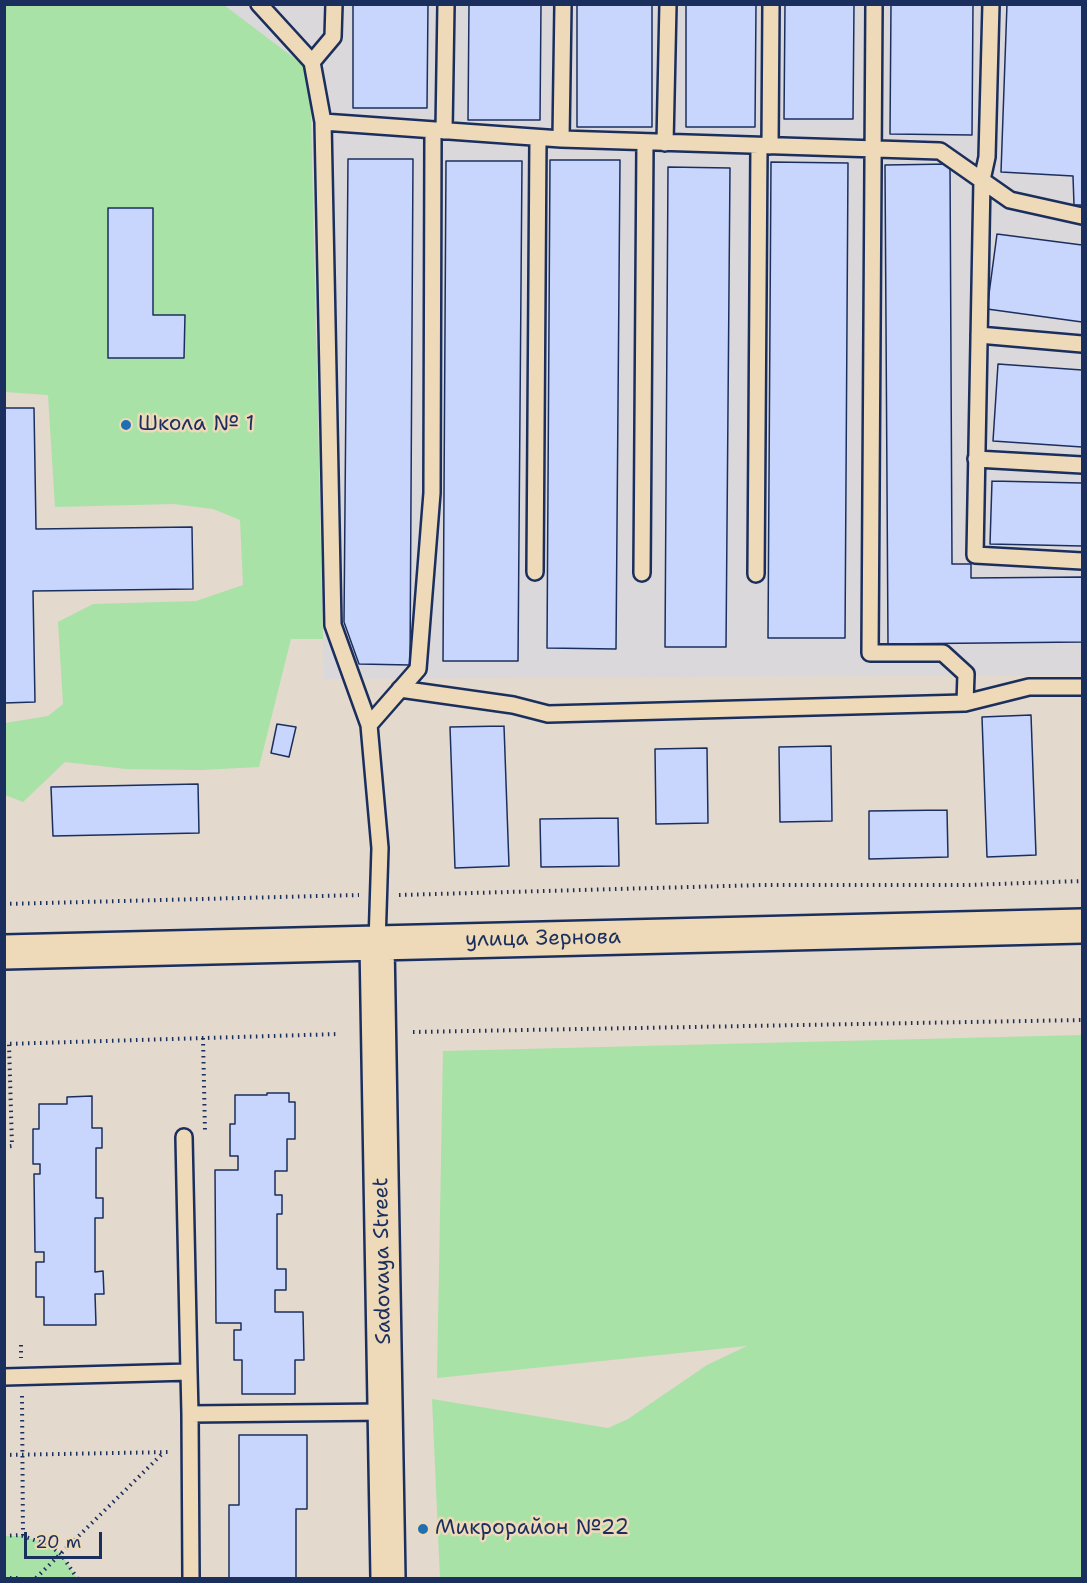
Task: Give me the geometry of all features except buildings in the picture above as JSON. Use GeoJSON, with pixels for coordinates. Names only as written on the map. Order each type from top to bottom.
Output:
{"type":"FeatureCollection","features":[{"type":"Feature","properties":{"kind":"main road","name":"улица Зернова"},"geometry":{"type":"LineString","coordinates":[[4,952],[1083,926]]}},
{"type":"Feature","properties":{"kind":"main road","name":"Sadovaya Street"},"geometry":{"type":"LineString","coordinates":[[377,943],[388,1578]]}},
{"type":"Feature","properties":{"kind":"lane"},"geometry":{"type":"LineString","coordinates":[[259,4],[312,62],[324,123],[333,626],[369,725],[380,848],[377,943]]}},
{"type":"Feature","properties":{"kind":"lane"},"geometry":{"type":"LineString","coordinates":[[312,62],[333,37],[334,4]]}},
{"type":"Feature","properties":{"kind":"lane"},"geometry":{"type":"LineString","coordinates":[[369,725],[418,669],[432,493],[438,131],[446,4]]}},
{"type":"Feature","properties":{"kind":"lane"},"geometry":{"type":"LineString","coordinates":[[561,139],[563,4]]}},
{"type":"Feature","properties":{"kind":"lane"},"geometry":{"type":"LineString","coordinates":[[666,143],[668,4]]}},
{"type":"Feature","properties":{"kind":"lane"},"geometry":{"type":"LineString","coordinates":[[756,574],[765,146],[771,4]]}},
{"type":"Feature","properties":{"kind":"lane"},"geometry":{"type":"LineString","coordinates":[[874,4],[870,653],[943,653],[966,675],[965,702]]}},
{"type":"Feature","properties":{"kind":"lane"},"geometry":{"type":"LineString","coordinates":[[991,4],[987,157],[982,180],[975,555],[1083,561]]}},
{"type":"Feature","properties":{"kind":"lane"},"geometry":{"type":"LineString","coordinates":[[324,123],[538,138],[940,151],[1010,200],[1083,216]]}},
{"type":"Feature","properties":{"kind":"lane"},"geometry":{"type":"LineString","coordinates":[[536,572],[538,138]]}},
{"type":"Feature","properties":{"kind":"lane"},"geometry":{"type":"LineString","coordinates":[[642,573],[645,142]]}},
{"type":"Feature","properties":{"kind":"lane"},"geometry":{"type":"LineString","coordinates":[[978,335],[1083,344]]}},
{"type":"Feature","properties":{"kind":"lane"},"geometry":{"type":"LineString","coordinates":[[976,459],[1083,465]]}},
{"type":"Feature","properties":{"kind":"lane"},"geometry":{"type":"LineString","coordinates":[[400,689],[513,705],[548,714],[965,702],[1029,687],[1083,687]]}},
{"type":"Feature","properties":{"kind":"lane"},"geometry":{"type":"LineString","coordinates":[[184,1137],[191,1578]]}},
{"type":"Feature","properties":{"kind":"lane"},"geometry":{"type":"LineString","coordinates":[[4,1377],[189,1372]]}},
{"type":"Feature","properties":{"kind":"lane"},"geometry":{"type":"LineString","coordinates":[[190,1414],[386,1412]]}},
{"type":"Feature","properties":{"kind":"path"},"geometry":{"type":"LineString","coordinates":[[4,904],[1083,881]]}},
{"type":"Feature","properties":{"kind":"path"},"geometry":{"type":"LineString","coordinates":[[413,1032],[1083,1020]]}},
{"type":"Feature","properties":{"kind":"path"},"geometry":{"type":"LineString","coordinates":[[4,1147],[12,1146],[7,1044],[339,1034]]}},
{"type":"Feature","properties":{"kind":"path"},"geometry":{"type":"LineString","coordinates":[[184,1137],[205,1136],[203,1038]]}},
{"type":"Feature","properties":{"kind":"path"},"geometry":{"type":"LineString","coordinates":[[21,1345],[23,1536]]}},
{"type":"Feature","properties":{"kind":"path"},"geometry":{"type":"LineString","coordinates":[[36,1578],[163,1452]]}},
{"type":"Feature","properties":{"kind":"path"},"geometry":{"type":"LineString","coordinates":[[4,1455],[190,1452]]}},
{"type":"Feature","properties":{"kind":"path"},"geometry":{"type":"LineString","coordinates":[[4,1536],[23,1536],[49,1545],[61,1554],[77,1578]]}},
{"type":"Feature","properties":{"kind":"path"},"geometry":{"type":"LineString","coordinates":[[4,1578],[19,1578]]}},
{"type":"Feature","properties":{"kind":"shaded area"},"geometry":{"type":"Polygon","coordinates":[[[224,5],[1082,5],[1082,675],[324,679],[310,70],[224,5]]]}},
{"type":"Feature","properties":{"kind":"green space"},"geometry":{"type":"Polygon","coordinates":[[[4,5],[224,5],[310,70],[323,639],[291,639],[259,767],[201,770],[126,769],[65,762],[23,802],[5,795],[5,723],[48,716],[63,704],[58,622],[93,604],[196,601],[243,585],[240,520],[213,509],[174,504],[55,507],[48,395],[5,392],[4,5]]]}},
{"type":"Feature","properties":{"kind":"green space"},"geometry":{"type":"Polygon","coordinates":[[[1082,1035],[1082,1578],[440,1578],[432,1399],[608,1428],[628,1419],[707,1365],[747,1346],[437,1378],[443,1051],[1082,1035]]]}},
{"type":"Feature","properties":{"kind":"green space"},"geometry":{"type":"Polygon","coordinates":[[[5,1536],[23,1536],[49,1545],[61,1554],[77,1578],[5,1578],[5,1536]]]}},
{"type":"Feature","properties":{"kind":"place","name":"Школа № 1"},"geometry":{"type":"Point","coordinates":[126,425]}},
{"type":"Feature","properties":{"kind":"place","name":"Микрорайон №22"},"geometry":{"type":"Point","coordinates":[423,1529]}}]}
